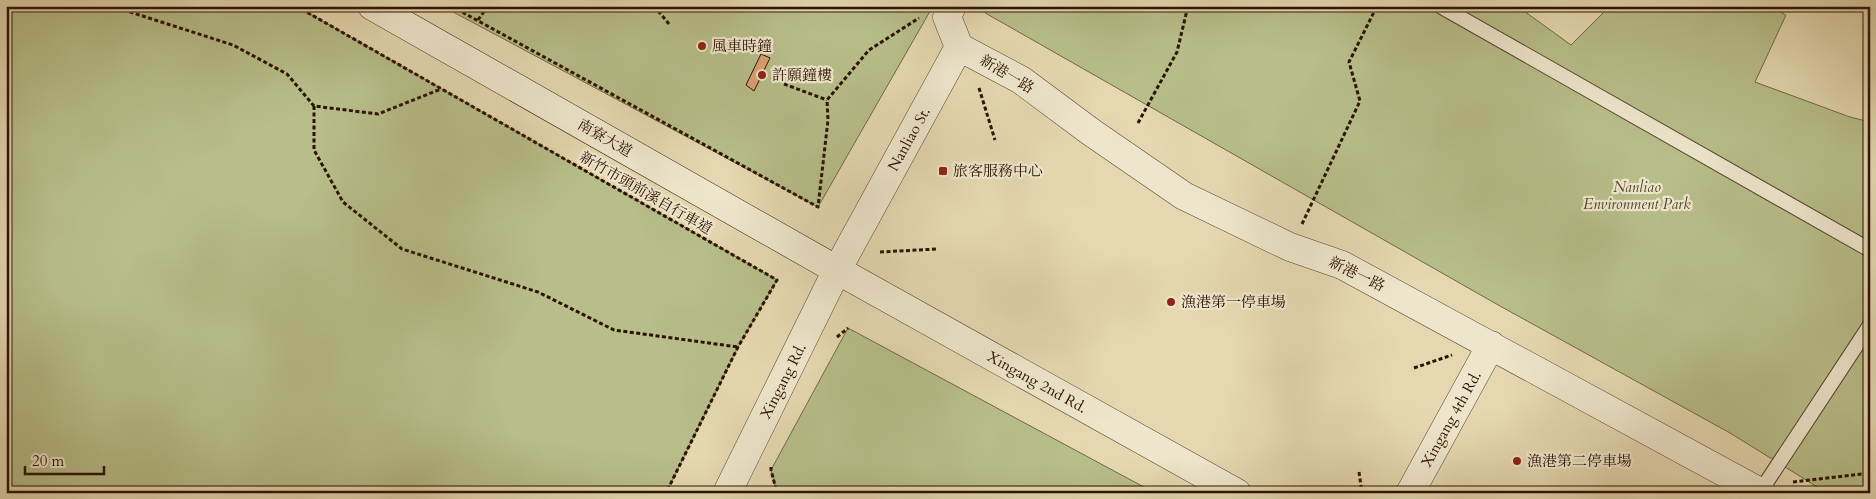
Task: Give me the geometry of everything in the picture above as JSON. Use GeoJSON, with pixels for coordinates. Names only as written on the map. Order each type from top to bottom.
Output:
{"type":"FeatureCollection","features":[{"type":"Feature","properties":{"kind":"street","name":"南寮大道"},"geometry":{"type":"LineString","coordinates":[[372,6],[838,270]]}},
{"type":"Feature","properties":{"kind":"street"},"geometry":{"type":"LineString","coordinates":[[952,6],[947,17],[959,46]]}},
{"type":"Feature","properties":{"kind":"street","name":"Nanliao St."},"geometry":{"type":"LineString","coordinates":[[838,270],[959,46]]}},
{"type":"Feature","properties":{"kind":"street","name":"新港一路"},"geometry":{"type":"LineString","coordinates":[[959,46],[1021,80],[1091,132],[1184,196],[1290,247],[1342,265],[1761,492]]}},
{"type":"Feature","properties":{"kind":"street","name":"Xingang Rd."},"geometry":{"type":"LineString","coordinates":[[727,493],[838,270]]}},
{"type":"Feature","properties":{"kind":"street","name":"Xingang 2nd Rd."},"geometry":{"type":"LineString","coordinates":[[838,270],[1237,493]]}},
{"type":"Feature","properties":{"kind":"street","name":"Xingang 4th Rd."},"geometry":{"type":"LineString","coordinates":[[1410,493],[1491,345]]}},
{"type":"Feature","properties":{"kind":"lane"},"geometry":{"type":"LineString","coordinates":[[1440,6],[1870,250]]}},
{"type":"Feature","properties":{"kind":"lane"},"geometry":{"type":"LineString","coordinates":[[1761,492],[1870,325]]}},
{"type":"Feature","properties":{"kind":"path"},"geometry":{"type":"LineString","coordinates":[[118,6],[127,11],[233,45],[287,74],[314,106],[314,150],[343,202],[402,249],[538,292],[614,330],[738,347]]}},
{"type":"Feature","properties":{"kind":"path","name":"新竹市頭前溪自行車道"},"geometry":{"type":"LineString","coordinates":[[296,6],[777,280],[738,347],[666,493]]}},
{"type":"Feature","properties":{"kind":"path"},"geometry":{"type":"LineString","coordinates":[[451,6],[818,207],[828,120],[827,100],[870,50],[924,15]]}},
{"type":"Feature","properties":{"kind":"path"},"geometry":{"type":"LineString","coordinates":[[478,20],[488,6]]}},
{"type":"Feature","properties":{"kind":"path"},"geometry":{"type":"LineString","coordinates":[[654,6],[669,24]]}},
{"type":"Feature","properties":{"kind":"path"},"geometry":{"type":"LineString","coordinates":[[1138,123],[1177,52],[1188,6]]}},
{"type":"Feature","properties":{"kind":"path"},"geometry":{"type":"LineString","coordinates":[[1290,247],[1306,218],[1360,101],[1349,62],[1378,6]]}},
{"type":"Feature","properties":{"kind":"path"},"geometry":{"type":"LineString","coordinates":[[976,79],[995,140]]}},
{"type":"Feature","properties":{"kind":"path"},"geometry":{"type":"LineString","coordinates":[[784,84],[827,100]]}},
{"type":"Feature","properties":{"kind":"path"},"geometry":{"type":"LineString","coordinates":[[314,106],[378,114],[441,89]]}},
{"type":"Feature","properties":{"kind":"path"},"geometry":{"type":"LineString","coordinates":[[880,252],[937,249]]}},
{"type":"Feature","properties":{"kind":"path"},"geometry":{"type":"LineString","coordinates":[[1414,368],[1460,352]]}},
{"type":"Feature","properties":{"kind":"path"},"geometry":{"type":"LineString","coordinates":[[1359,472],[1362,493]]}},
{"type":"Feature","properties":{"kind":"path"},"geometry":{"type":"LineString","coordinates":[[1794,482],[1870,473]]}},
{"type":"Feature","properties":{"kind":"green space"},"geometry":{"type":"Polygon","coordinates":[[[6,6],[296,6],[777,280],[738,347],[666,493],[6,493],[6,6]]]}},
{"type":"Feature","properties":{"kind":"green space"},"geometry":{"type":"Polygon","coordinates":[[[442,6],[933,6],[818,207],[442,6]]]}},
{"type":"Feature","properties":{"kind":"green space","name":"Nanliao Environment Park"},"geometry":{"type":"Polygon","coordinates":[[[973,6],[1517,6],[1571,45],[1610,6],[1767,6],[1786,15],[1755,82],[1850,117],[1870,122],[1870,493],[1827,493],[1730,433],[1500,306],[973,6]]]}},
{"type":"Feature","properties":{"kind":"green space"},"geometry":{"type":"Polygon","coordinates":[[[848,328],[1155,493],[777,493],[771,470],[848,328]]]}},
{"type":"Feature","properties":{"kind":"building"},"geometry":{"type":"Polygon","coordinates":[[[761,54],[770,58],[754,91],[746,85],[761,54]]]}},
{"type":"Feature","properties":{"kind":"place","name":"風車時鐘"},"geometry":{"type":"Point","coordinates":[702,46]}},
{"type":"Feature","properties":{"kind":"place","name":"許願鐘樓"},"geometry":{"type":"Point","coordinates":[762,75]}},
{"type":"Feature","properties":{"kind":"place","name":"旅客服務中心"},"geometry":{"type":"Point","coordinates":[943,171]}},
{"type":"Feature","properties":{"kind":"place","name":"漁港第一停車場"},"geometry":{"type":"Point","coordinates":[1171,302]}},
{"type":"Feature","properties":{"kind":"place","name":"漁港第二停車場"},"geometry":{"type":"Point","coordinates":[1517,461]}}]}
